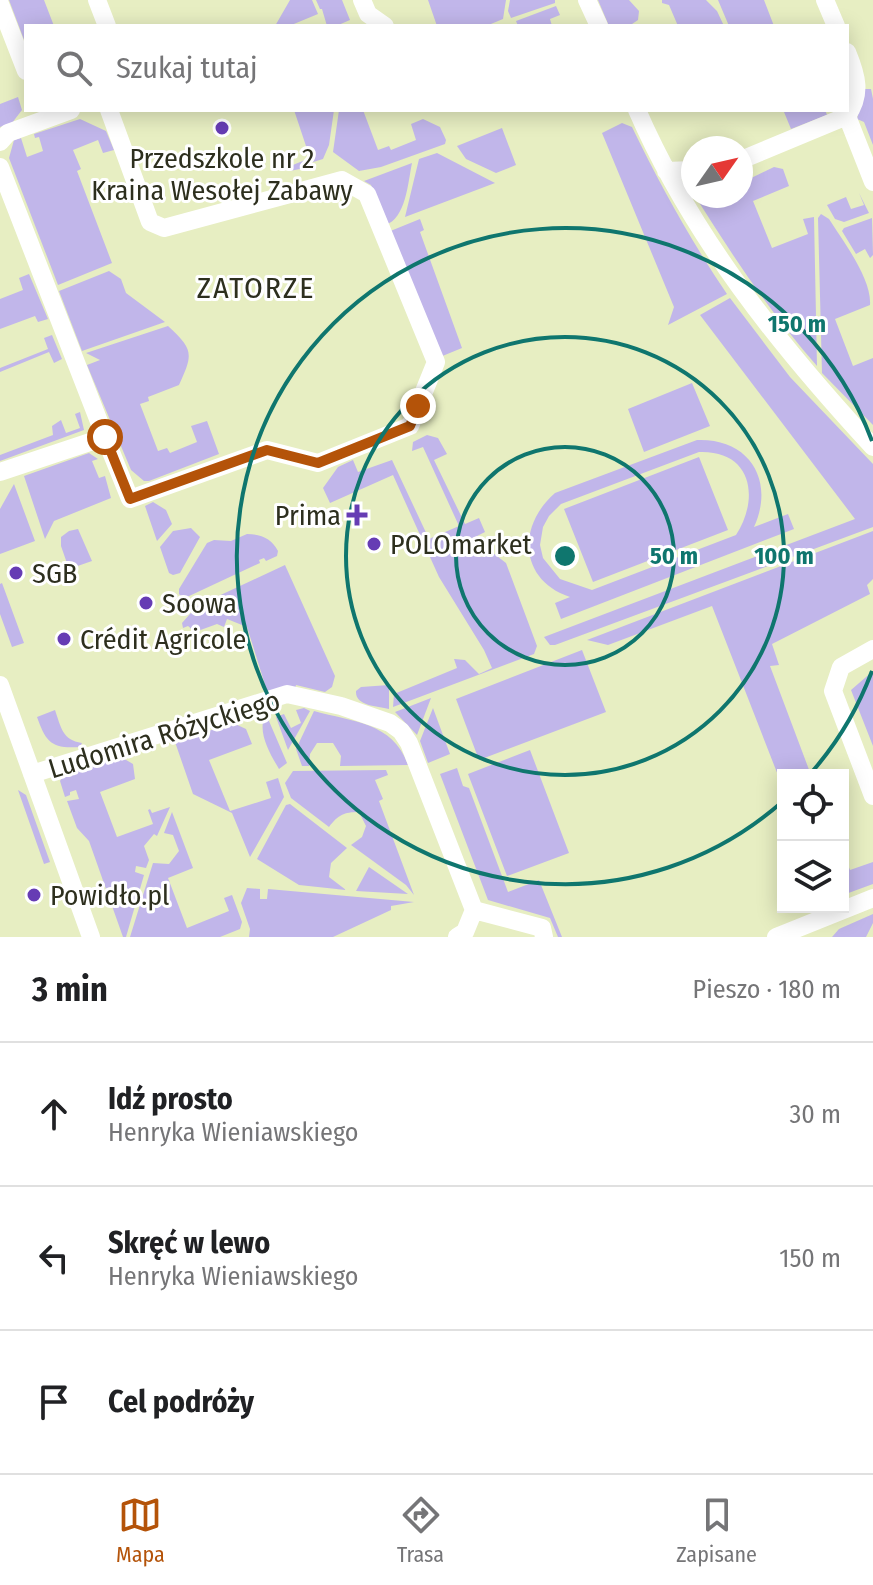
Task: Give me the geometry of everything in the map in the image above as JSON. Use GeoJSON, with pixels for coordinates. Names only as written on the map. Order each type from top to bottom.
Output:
{"type":"FeatureCollection","features":[{"type":"Feature","properties":{"kind":"street"},"geometry":{"type":"LineString","coordinates":[[97,0],[106,24]]}},
{"type":"Feature","properties":{"kind":"street"},"geometry":{"type":"LineString","coordinates":[[362,0],[368,14],[382,24]]}},
{"type":"Feature","properties":{"kind":"street"},"geometry":{"type":"LineString","coordinates":[[587,0],[598,24]]}},
{"type":"Feature","properties":{"kind":"street"},"geometry":{"type":"LineString","coordinates":[[825,0],[835,24]]}},
{"type":"Feature","properties":{"kind":"street"},"geometry":{"type":"LineString","coordinates":[[0,4],[24,66]]}},
{"type":"Feature","properties":{"kind":"street"},"geometry":{"type":"LineString","coordinates":[[753,155],[847,116],[856,103],[858,91],[849,57]]}},
{"type":"Feature","properties":{"kind":"street"},"geometry":{"type":"LineString","coordinates":[[0,167],[130,499],[267,450],[318,463],[410,426],[436,362],[367,194],[342,180],[164,228],[150,222],[110,112]]}},
{"type":"Feature","properties":{"kind":"street"},"geometry":{"type":"LineString","coordinates":[[638,112],[666,171],[701,231],[807,376],[873,447]]}},
{"type":"Feature","properties":{"kind":"street"},"geometry":{"type":"LineString","coordinates":[[0,142],[8,133],[43,114]]}},
{"type":"Feature","properties":{"kind":"street"},"geometry":{"type":"LineString","coordinates":[[847,116],[873,182]]}},
{"type":"Feature","properties":{"kind":"street"},"geometry":{"type":"LineString","coordinates":[[666,171],[681,170]]}},
{"type":"Feature","properties":{"kind":"street"},"geometry":{"type":"LineString","coordinates":[[0,472],[105,437]]}},
{"type":"Feature","properties":{"kind":"street"},"geometry":{"type":"LineString","coordinates":[[873,649],[841,667],[833,691],[873,796]]}},
{"type":"Feature","properties":{"kind":"street"},"geometry":{"type":"LineString","coordinates":[[0,685],[91,937]]}},
{"type":"Feature","properties":{"kind":"street","name":"Ludomira Różyckiego"},"geometry":{"type":"LineString","coordinates":[[32,774],[287,694],[341,706],[390,723],[401,731],[409,743],[474,910]]}},
{"type":"Feature","properties":{"kind":"street"},"geometry":{"type":"LineString","coordinates":[[776,937],[873,898]]}},
{"type":"Feature","properties":{"kind":"street"},"geometry":{"type":"LineString","coordinates":[[457,937],[465,932],[474,910],[542,928],[544,937]]}},
{"type":"Feature","properties":{"kind":"shaded area"},"geometry":{"type":"Polygon","coordinates":[[[9,0],[44,0],[53,24],[24,24],[24,40],[9,0]]]}},
{"type":"Feature","properties":{"kind":"shaded area"},"geometry":{"type":"Polygon","coordinates":[[[290,0],[312,0],[318,14],[294,24],[276,24],[290,0]]]}},
{"type":"Feature","properties":{"kind":"shaded area"},"geometry":{"type":"Polygon","coordinates":[[[316,0],[342,0],[350,20],[326,24],[316,0]]]}},
{"type":"Feature","properties":{"kind":"shaded area"},"geometry":{"type":"Polygon","coordinates":[[[428,0],[506,0],[503,19],[491,24],[436,24],[428,0]]]}},
{"type":"Feature","properties":{"kind":"shaded area"},"geometry":{"type":"Polygon","coordinates":[[[510,0],[555,0],[555,3],[511,18],[508,11],[510,0]]]}},
{"type":"Feature","properties":{"kind":"shaded area"},"geometry":{"type":"Polygon","coordinates":[[[598,0],[629,0],[639,11],[638,20],[632,24],[608,24],[598,0]]]}},
{"type":"Feature","properties":{"kind":"shaded area"},"geometry":{"type":"Polygon","coordinates":[[[662,0],[706,0],[717,11],[723,24],[677,24],[669,5],[662,3],[662,0]]]}},
{"type":"Feature","properties":{"kind":"shaded area"},"geometry":{"type":"Polygon","coordinates":[[[718,0],[764,0],[773,24],[728,24],[718,0]]]}},
{"type":"Feature","properties":{"kind":"shaded area"},"geometry":{"type":"Polygon","coordinates":[[[556,6],[560,15],[550,19],[551,24],[517,24],[516,21],[556,6]]]}},
{"type":"Feature","properties":{"kind":"shaded area"},"geometry":{"type":"Polygon","coordinates":[[[864,89],[871,89],[873,99],[873,145],[864,122],[857,119],[864,89]]]}},
{"type":"Feature","properties":{"kind":"shaded area"},"geometry":{"type":"Polygon","coordinates":[[[18,97],[22,110],[12,123],[0,127],[0,104],[18,97]]]}},
{"type":"Feature","properties":{"kind":"shaded area"},"geometry":{"type":"Polygon","coordinates":[[[295,112],[334,112],[329,145],[323,159],[310,163],[309,167],[290,171],[288,167],[310,158],[295,112]]]}},
{"type":"Feature","properties":{"kind":"shaded area"},"geometry":{"type":"Polygon","coordinates":[[[339,112],[364,112],[378,150],[389,146],[391,150],[416,140],[411,124],[423,119],[440,127],[446,140],[445,144],[381,167],[359,171],[333,152],[339,112]]]}},
{"type":"Feature","properties":{"kind":"shaded area"},"geometry":{"type":"Polygon","coordinates":[[[784,112],[826,112],[827,115],[791,129],[784,112]]]}},
{"type":"Feature","properties":{"kind":"shaded area"},"geometry":{"type":"Polygon","coordinates":[[[80,119],[106,131],[114,150],[103,153],[98,140],[73,150],[81,169],[77,171],[112,263],[58,285],[9,158],[14,140],[21,138],[27,157],[43,151],[39,137],[35,138],[34,134],[80,119]]]}},
{"type":"Feature","properties":{"kind":"shaded area"},"geometry":{"type":"Polygon","coordinates":[[[622,123],[632,127],[676,212],[727,294],[668,325],[674,307],[602,133],[622,123]]]}},
{"type":"Feature","properties":{"kind":"shaded area"},"geometry":{"type":"Polygon","coordinates":[[[502,128],[516,165],[496,173],[466,159],[457,146],[502,128]]]}},
{"type":"Feature","properties":{"kind":"shaded area"},"geometry":{"type":"Polygon","coordinates":[[[437,153],[495,183],[405,217],[419,159],[437,153]]]}},
{"type":"Feature","properties":{"kind":"shaded area"},"geometry":{"type":"Polygon","coordinates":[[[412,163],[402,208],[385,225],[371,185],[364,181],[412,163]]]}},
{"type":"Feature","properties":{"kind":"shaded area"},"geometry":{"type":"Polygon","coordinates":[[[774,167],[783,169],[789,186],[753,201],[753,177],[774,167]]]}},
{"type":"Feature","properties":{"kind":"shaded area"},"geometry":{"type":"Polygon","coordinates":[[[859,193],[869,213],[844,222],[835,219],[827,205],[846,197],[851,209],[864,205],[859,193]]]}},
{"type":"Feature","properties":{"kind":"shaded area"},"geometry":{"type":"Polygon","coordinates":[[[753,201],[772,248],[808,234],[803,219],[814,217],[817,366],[784,326],[703,208],[753,208],[753,201]]]}},
{"type":"Feature","properties":{"kind":"shaded area"},"geometry":{"type":"Polygon","coordinates":[[[821,214],[829,219],[849,249],[862,272],[869,295],[870,305],[835,319],[853,366],[873,358],[873,425],[822,373],[818,218],[821,214]]]}},
{"type":"Feature","properties":{"kind":"shaded area"},"geometry":{"type":"Polygon","coordinates":[[[872,218],[873,255],[870,258],[865,249],[856,254],[842,231],[872,218]]]}},
{"type":"Feature","properties":{"kind":"shaded area"},"geometry":{"type":"Polygon","coordinates":[[[420,219],[424,230],[420,232],[462,348],[440,357],[388,232],[420,219]]]}},
{"type":"Feature","properties":{"kind":"shaded area"},"geometry":{"type":"Polygon","coordinates":[[[109,271],[121,279],[126,293],[165,322],[82,351],[59,291],[109,271]]]}},
{"type":"Feature","properties":{"kind":"shaded area"},"geometry":{"type":"Polygon","coordinates":[[[29,274],[48,319],[38,322],[35,316],[0,329],[0,299],[23,290],[19,278],[29,274]]]}},
{"type":"Feature","properties":{"kind":"shaded area"},"geometry":{"type":"Polygon","coordinates":[[[730,298],[790,377],[873,464],[873,527],[550,645],[544,637],[855,519],[700,315],[730,298]]]}},
{"type":"Feature","properties":{"kind":"shaded area"},"geometry":{"type":"Polygon","coordinates":[[[168,326],[187,347],[189,359],[179,385],[148,397],[149,401],[140,404],[158,451],[167,448],[170,453],[197,442],[191,426],[207,421],[219,454],[144,481],[131,470],[87,365],[100,360],[86,353],[168,326]]]}},
{"type":"Feature","properties":{"kind":"shaded area"},"geometry":{"type":"Polygon","coordinates":[[[52,335],[62,359],[54,363],[49,352],[0,372],[0,368],[48,349],[44,338],[52,335]]]}},
{"type":"Feature","properties":{"kind":"shaded area"},"geometry":{"type":"Polygon","coordinates":[[[692,383],[710,426],[644,452],[628,409],[692,383]]]}},
{"type":"Feature","properties":{"kind":"shaded area"},"geometry":{"type":"Polygon","coordinates":[[[80,412],[84,430],[0,461],[0,455],[53,435],[52,426],[61,420],[66,433],[80,428],[75,414],[80,412]]]}},
{"type":"Feature","properties":{"kind":"shaded area"},"geometry":{"type":"Polygon","coordinates":[[[427,435],[438,438],[447,454],[434,460],[465,524],[479,518],[485,532],[473,538],[481,557],[493,553],[506,563],[537,646],[534,654],[393,707],[394,694],[457,668],[454,659],[465,660],[479,674],[492,668],[439,577],[393,475],[330,503],[323,488],[338,467],[353,460],[358,472],[392,460],[429,539],[459,526],[423,447],[412,451],[413,442],[427,435]]]}},
{"type":"Feature","properties":{"kind":"shaded area"},"geometry":{"type":"Polygon","coordinates":[[[697,440],[716,441],[744,455],[759,479],[760,510],[754,527],[788,514],[794,529],[561,619],[555,603],[570,597],[553,589],[541,578],[529,551],[534,521],[555,493],[697,440]],[[699,452],[561,504],[543,527],[540,545],[543,558],[560,579],[592,590],[736,535],[748,506],[746,479],[731,459],[717,453],[699,452]]]}},
{"type":"Feature","properties":{"kind":"shaded area"},"geometry":{"type":"Polygon","coordinates":[[[89,453],[98,459],[92,461],[99,478],[105,476],[111,498],[54,521],[45,539],[24,476],[89,453]]]}},
{"type":"Feature","properties":{"kind":"shaded area"},"geometry":{"type":"Polygon","coordinates":[[[699,457],[728,530],[593,582],[564,509],[699,457]]]}},
{"type":"Feature","properties":{"kind":"shaded area"},"geometry":{"type":"Polygon","coordinates":[[[14,484],[35,541],[0,554],[0,509],[14,484]]]}},
{"type":"Feature","properties":{"kind":"shaded area"},"geometry":{"type":"Polygon","coordinates":[[[153,502],[166,510],[172,524],[157,541],[145,506],[153,502]]]}},
{"type":"Feature","properties":{"kind":"shaded area"},"geometry":{"type":"Polygon","coordinates":[[[191,528],[200,537],[180,573],[173,575],[169,573],[160,547],[173,531],[191,528]]]}},
{"type":"Feature","properties":{"kind":"shaded area"},"geometry":{"type":"Polygon","coordinates":[[[78,529],[92,561],[69,569],[61,537],[78,529]]]}},
{"type":"Feature","properties":{"kind":"shaded area"},"geometry":{"type":"Polygon","coordinates":[[[873,531],[873,579],[867,585],[870,594],[772,644],[779,665],[770,666],[809,769],[777,769],[777,773],[712,606],[608,645],[587,640],[873,531]]]}},
{"type":"Feature","properties":{"kind":"shaded area"},"geometry":{"type":"Polygon","coordinates":[[[247,534],[269,540],[278,551],[277,556],[266,561],[264,558],[259,560],[260,563],[187,597],[179,594],[179,589],[207,543],[214,540],[231,541],[247,534]]]}},
{"type":"Feature","properties":{"kind":"shaded area"},"geometry":{"type":"Polygon","coordinates":[[[285,565],[335,676],[332,687],[325,692],[296,685],[295,689],[267,691],[247,627],[227,619],[224,627],[217,624],[195,632],[188,626],[183,628],[182,623],[197,606],[285,565]]]}},
{"type":"Feature","properties":{"kind":"shaded area"},"geometry":{"type":"Polygon","coordinates":[[[2,583],[24,643],[12,647],[0,614],[2,583]]]}},
{"type":"Feature","properties":{"kind":"shaded area"},"geometry":{"type":"Polygon","coordinates":[[[582,650],[606,712],[479,760],[456,699],[582,650]]]}},
{"type":"Feature","properties":{"kind":"shaded area"},"geometry":{"type":"Polygon","coordinates":[[[873,671],[873,746],[851,690],[873,671]]]}},
{"type":"Feature","properties":{"kind":"shaded area"},"geometry":{"type":"Polygon","coordinates":[[[389,685],[389,709],[368,704],[357,696],[356,691],[361,687],[389,685]]]}},
{"type":"Feature","properties":{"kind":"shaded area"},"geometry":{"type":"Polygon","coordinates":[[[431,698],[417,735],[395,712],[431,698]]]}},
{"type":"Feature","properties":{"kind":"shaded area"},"geometry":{"type":"Polygon","coordinates":[[[304,708],[310,711],[288,750],[276,717],[284,714],[291,728],[301,723],[296,710],[304,708]]]}},
{"type":"Feature","properties":{"kind":"shaded area"},"geometry":{"type":"Polygon","coordinates":[[[433,708],[450,754],[428,763],[420,741],[433,708]]]}},
{"type":"Feature","properties":{"kind":"shaded area"},"geometry":{"type":"Polygon","coordinates":[[[55,710],[63,732],[70,739],[82,743],[80,747],[56,745],[43,733],[37,717],[55,710]]]}},
{"type":"Feature","properties":{"kind":"shaded area"},"geometry":{"type":"Polygon","coordinates":[[[314,711],[382,732],[401,751],[408,765],[340,766],[341,756],[333,743],[317,743],[310,754],[309,766],[302,766],[296,749],[314,711]]]}},
{"type":"Feature","properties":{"kind":"shaded area"},"geometry":{"type":"Polygon","coordinates":[[[266,714],[287,763],[279,769],[263,734],[266,714]]]}},
{"type":"Feature","properties":{"kind":"shaded area"},"geometry":{"type":"Polygon","coordinates":[[[233,723],[246,729],[252,744],[209,760],[230,811],[271,798],[266,782],[278,778],[284,797],[250,857],[232,813],[193,794],[175,742],[233,723]]]}},
{"type":"Feature","properties":{"kind":"shaded area"},"geometry":{"type":"Polygon","coordinates":[[[530,750],[569,853],[507,876],[468,774],[530,750]]]}},
{"type":"Feature","properties":{"kind":"shaded area"},"geometry":{"type":"Polygon","coordinates":[[[121,757],[133,764],[135,779],[100,792],[117,837],[153,824],[148,810],[152,813],[170,807],[157,836],[154,834],[144,846],[149,860],[146,868],[136,866],[135,872],[144,875],[126,937],[123,937],[89,841],[77,828],[67,801],[79,799],[76,790],[65,797],[60,781],[64,774],[121,757]]]}},
{"type":"Feature","properties":{"kind":"shaded area"},"geometry":{"type":"Polygon","coordinates":[[[457,768],[463,786],[469,788],[508,892],[539,880],[562,937],[558,937],[550,918],[488,900],[440,774],[457,768]]]}},
{"type":"Feature","properties":{"kind":"shaded area"},"geometry":{"type":"Polygon","coordinates":[[[386,770],[388,775],[375,780],[383,799],[379,801],[414,895],[406,885],[351,845],[362,837],[366,826],[359,812],[342,815],[329,827],[291,798],[285,783],[293,771],[386,770]]]}},
{"type":"Feature","properties":{"kind":"shaded area"},"geometry":{"type":"Polygon","coordinates":[[[18,790],[26,795],[50,862],[44,864],[18,790]]]}},
{"type":"Feature","properties":{"kind":"shaded area"},"geometry":{"type":"Polygon","coordinates":[[[290,804],[347,848],[331,863],[329,877],[346,890],[299,885],[257,859],[286,805],[290,804]]]}},
{"type":"Feature","properties":{"kind":"shaded area"},"geometry":{"type":"Polygon","coordinates":[[[172,812],[193,868],[168,878],[187,928],[229,911],[224,898],[232,895],[242,922],[240,929],[220,937],[130,937],[153,863],[169,864],[179,851],[173,835],[164,833],[172,812]]]}},
{"type":"Feature","properties":{"kind":"shaded area"},"geometry":{"type":"Polygon","coordinates":[[[873,862],[873,884],[849,893],[849,867],[850,870],[873,862]]]}},
{"type":"Feature","properties":{"kind":"shaded area"},"geometry":{"type":"Polygon","coordinates":[[[369,867],[408,894],[356,891],[369,867]]]}},
{"type":"Feature","properties":{"kind":"shaded area"},"geometry":{"type":"Polygon","coordinates":[[[247,888],[260,889],[260,899],[267,899],[268,889],[414,902],[391,906],[391,910],[333,937],[249,937],[250,929],[241,903],[247,888]]]}},
{"type":"Feature","properties":{"kind":"shaded area"},"geometry":{"type":"Polygon","coordinates":[[[873,914],[873,923],[866,937],[832,937],[839,929],[873,914]]]}},
{"type":"Feature","properties":{"kind":"place","name":"Przedszkole nr 2 Kraina Wesołej Zabawy"},"geometry":{"type":"Point","coordinates":[222,128]}},
{"type":"Feature","properties":{"kind":"place","name":"Prima"},"geometry":{"type":"Point","coordinates":[357,515]}},
{"type":"Feature","properties":{"kind":"place","name":"POLOmarket"},"geometry":{"type":"Point","coordinates":[374,544]}},
{"type":"Feature","properties":{"kind":"place","name":"SGB"},"geometry":{"type":"Point","coordinates":[16,573]}},
{"type":"Feature","properties":{"kind":"place","name":"Soowa"},"geometry":{"type":"Point","coordinates":[146,603]}},
{"type":"Feature","properties":{"kind":"place","name":"Crédit Agricole"},"geometry":{"type":"Point","coordinates":[64,639]}},
{"type":"Feature","properties":{"kind":"place","name":"Powidło.pl"},"geometry":{"type":"Point","coordinates":[34,895]}},
{"type":"Feature","properties":{"kind":"district","name":"ZATORZE"},"geometry":{"type":"Point","coordinates":[256,288]}},
{"type":"Feature","properties":{"kind":"route"},"geometry":{"type":"LineString","coordinates":[[105,437],[130,499],[267,450],[318,463],[410,426],[418,406]]}}]}
